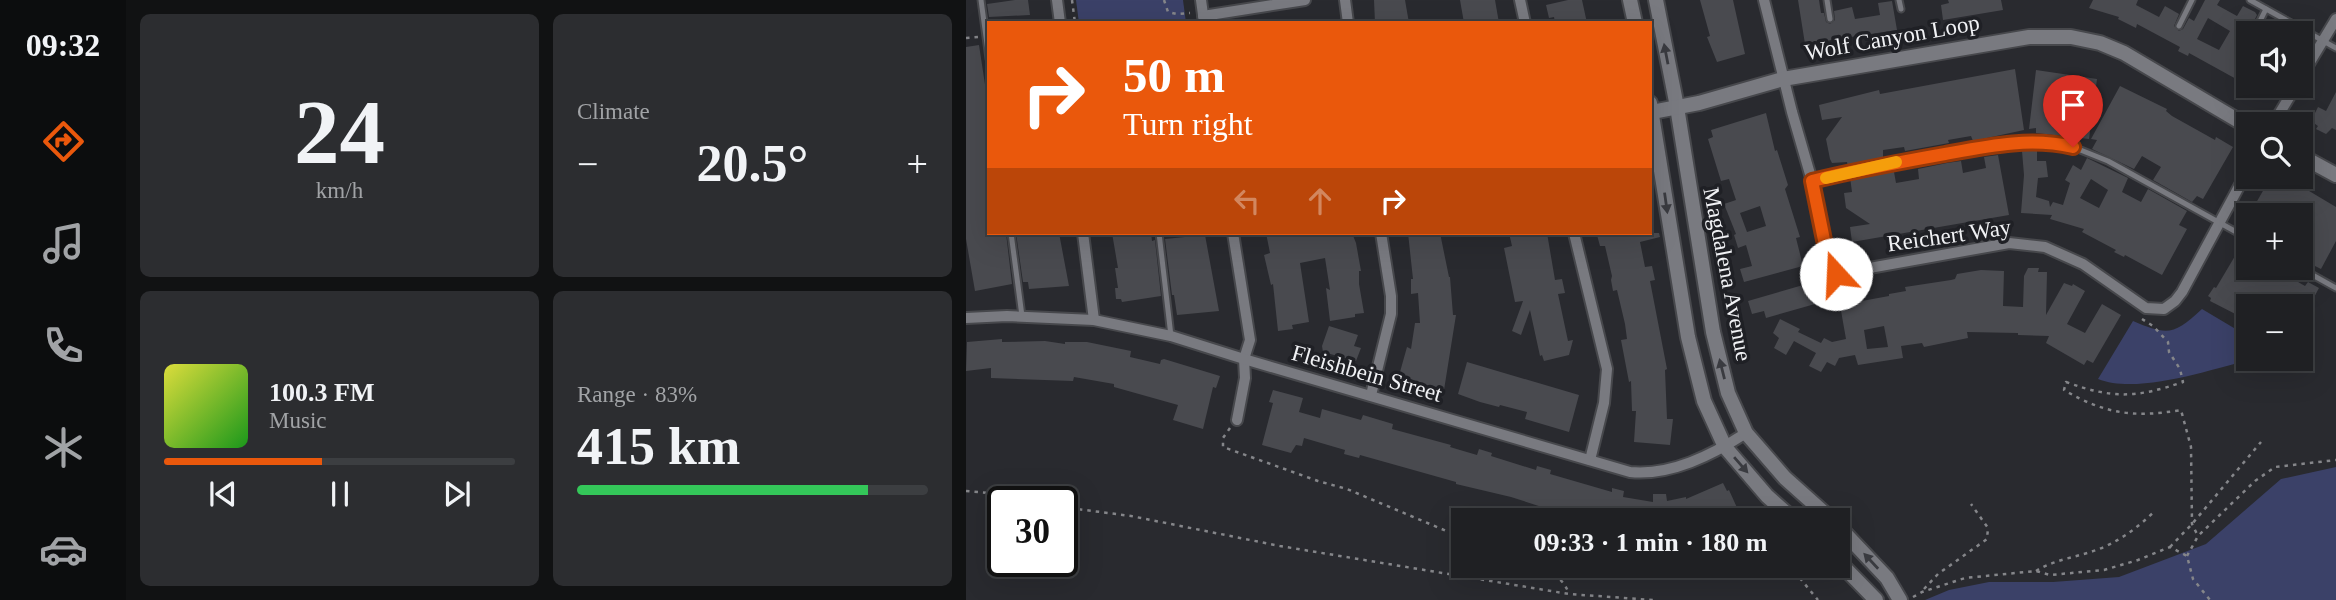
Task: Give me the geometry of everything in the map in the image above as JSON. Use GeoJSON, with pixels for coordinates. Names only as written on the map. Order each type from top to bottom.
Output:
{"type":"FeatureCollection","features":[{"type":"Feature","properties":{"kind":"street"},"geometry":{"type":"LineString","coordinates":[[1057,0],[1060,21]]}},
{"type":"Feature","properties":{"kind":"street"},"geometry":{"type":"LineString","coordinates":[[1203,12],[1305,0]]}},
{"type":"Feature","properties":{"kind":"street"},"geometry":{"type":"LineString","coordinates":[[1345,0],[1348,21]]}},
{"type":"Feature","properties":{"kind":"street"},"geometry":{"type":"LineString","coordinates":[[1520,0],[1525,21]]}},
{"type":"Feature","properties":{"kind":"street"},"geometry":{"type":"LineString","coordinates":[[1630,0],[1634,21]]}},
{"type":"Feature","properties":{"kind":"street","name":"Magdalena Avenue"},"geometry":{"type":"LineString","coordinates":[[1656,0],[1677,107],[1713,332],[1728,393],[1746,433],[1785,478],[1819,508]]}},
{"type":"Feature","properties":{"kind":"street"},"geometry":{"type":"LineString","coordinates":[[1764,0],[1812,181]]}},
{"type":"Feature","properties":{"kind":"street"},"geometry":{"type":"LineString","coordinates":[[2313,56],[2336,19]]}},
{"type":"Feature","properties":{"kind":"street","name":"Wolf Canyon Loop"},"geometry":{"type":"LineString","coordinates":[[1652,109],[1677,107],[1783,79],[2029,37],[2071,37],[2100,43],[2124,53],[2236,119]]}},
{"type":"Feature","properties":{"kind":"street","name":"Magdalena Avenue"},"geometry":{"type":"LineString","coordinates":[[1652,115],[1688,337],[1704,401],[1725,447],[1780,508]]}},
{"type":"Feature","properties":{"kind":"street"},"geometry":{"type":"LineString","coordinates":[[2313,163],[2336,175]]}},
{"type":"Feature","properties":{"kind":"street","name":"Reichert Way"},"geometry":{"type":"LineString","coordinates":[[1812,181],[1824,240],[1836,274],[2009,243],[2045,247],[2083,264],[2146,308],[2164,310],[2175,301],[2220,223]]}},
{"type":"Feature","properties":{"kind":"street"},"geometry":{"type":"LineString","coordinates":[[2220,223],[2238,189]]}},
{"type":"Feature","properties":{"kind":"street"},"geometry":{"type":"LineString","coordinates":[[1083,235],[1094,320]]}},
{"type":"Feature","properties":{"kind":"street"},"geometry":{"type":"LineString","coordinates":[[1233,235],[1250,340],[1244,359],[1245,378],[1237,420]]}},
{"type":"Feature","properties":{"kind":"street"},"geometry":{"type":"LineString","coordinates":[[1371,395],[1391,314],[1391,296],[1381,235]]}},
{"type":"Feature","properties":{"kind":"street"},"geometry":{"type":"LineString","coordinates":[[1574,235],[1607,369],[1604,403],[1590,460]]}},
{"type":"Feature","properties":{"kind":"street","name":"Fleishbein Street"},"geometry":{"type":"LineString","coordinates":[[966,318],[1022,316],[1094,320],[1171,335],[1244,359],[1630,472],[1646,473],[1679,466],[1725,447],[1746,433]]}},
{"type":"Feature","properties":{"kind":"street"},"geometry":{"type":"LineString","coordinates":[[1850,539],[1887,578],[1900,600]]}},
{"type":"Feature","properties":{"kind":"street"},"geometry":{"type":"LineString","coordinates":[[1850,573],[1876,600]]}},
{"type":"Feature","properties":{"kind":"lane"},"geometry":{"type":"LineString","coordinates":[[981,0],[987,44]]}},
{"type":"Feature","properties":{"kind":"lane"},"geometry":{"type":"LineString","coordinates":[[1827,0],[1830,19]]}},
{"type":"Feature","properties":{"kind":"lane"},"geometry":{"type":"LineString","coordinates":[[1899,0],[1901,9]]}},
{"type":"Feature","properties":{"kind":"lane"},"geometry":{"type":"LineString","coordinates":[[2179,26],[2192,0]]}},
{"type":"Feature","properties":{"kind":"lane"},"geometry":{"type":"LineString","coordinates":[[2250,0],[2336,48]]}},
{"type":"Feature","properties":{"kind":"lane"},"geometry":{"type":"LineString","coordinates":[[2260,21],[2266,9]]}},
{"type":"Feature","properties":{"kind":"lane"},"geometry":{"type":"LineString","coordinates":[[1812,181],[1864,168],[1994,145],[2028,141],[2050,142],[2073,147],[2108,161],[2236,232]]}},
{"type":"Feature","properties":{"kind":"lane"},"geometry":{"type":"LineString","coordinates":[[1011,235],[1022,316]]}},
{"type":"Feature","properties":{"kind":"lane"},"geometry":{"type":"LineString","coordinates":[[1159,235],[1171,335]]}},
{"type":"Feature","properties":{"kind":"lane"},"geometry":{"type":"LineString","coordinates":[[2313,275],[2336,288]]}},
{"type":"Feature","properties":{"kind":"path"},"geometry":{"type":"LineString","coordinates":[[1072,0],[1075,21]]}},
{"type":"Feature","properties":{"kind":"path"},"geometry":{"type":"LineString","coordinates":[[1164,0],[1168,12],[1174,14],[1203,12]]}},
{"type":"Feature","properties":{"kind":"path"},"geometry":{"type":"LineString","coordinates":[[2133,300],[2128,311],[2153,326],[2168,342],[2169,352],[2180,369],[2183,382],[2130,396],[2096,393],[2066,382],[2064,390],[2103,410],[2155,414],[2181,410],[2191,447],[2192,524],[2198,536]]}},
{"type":"Feature","properties":{"kind":"path"},"geometry":{"type":"LineString","coordinates":[[1237,420],[1223,438],[1223,447],[1347,489],[1451,533]]}},
{"type":"Feature","properties":{"kind":"path"},"geometry":{"type":"LineString","coordinates":[[1908,600],[1922,592],[1965,578],[2104,570],[2170,547],[2262,442]]}},
{"type":"Feature","properties":{"kind":"path"},"geometry":{"type":"LineString","coordinates":[[2210,600],[2193,579],[2187,556],[2198,536],[2255,481],[2275,467],[2336,460]]}},
{"type":"Feature","properties":{"kind":"path"},"geometry":{"type":"LineString","coordinates":[[966,491],[987,493]]}},
{"type":"Feature","properties":{"kind":"path"},"geometry":{"type":"LineString","coordinates":[[1922,592],[1938,574],[1987,539],[1988,528],[1971,503]]}},
{"type":"Feature","properties":{"kind":"path"},"geometry":{"type":"LineString","coordinates":[[1078,509],[1131,516],[1308,551],[1569,594],[1653,600]]}},
{"type":"Feature","properties":{"kind":"path"},"geometry":{"type":"LineString","coordinates":[[2036,572],[2049,563],[2103,547],[2135,530],[2155,511]]}},
{"type":"Feature","properties":{"kind":"path"},"geometry":{"type":"LineString","coordinates":[[2170,547],[2187,556]]}},
{"type":"Feature","properties":{"kind":"path"},"geometry":{"type":"LineString","coordinates":[[1560,578],[1569,594]]}},
{"type":"Feature","properties":{"kind":"path"},"geometry":{"type":"LineString","coordinates":[[1800,578],[1818,600]]}},
{"type":"Feature","properties":{"kind":"shaded area"},"geometry":{"type":"Polygon","coordinates":[[[1076,0],[1183,0],[1186,21],[1079,21],[1076,0]]]}},
{"type":"Feature","properties":{"kind":"shaded area"},"geometry":{"type":"Polygon","coordinates":[[[2202,309],[2236,329],[2236,363],[2154,382],[2114,383],[2098,379],[2133,321],[2163,331],[2184,324],[2202,309]]]}},
{"type":"Feature","properties":{"kind":"shaded area"},"geometry":{"type":"Polygon","coordinates":[[[2336,467],[2336,600],[1925,600],[1949,590],[1989,582],[2053,582],[2119,577],[2206,544],[2281,479],[2336,467]]]}},
{"type":"Feature","properties":{"kind":"building"},"geometry":{"type":"Polygon","coordinates":[[[1028,0],[1030,15],[989,17],[987,4],[1028,0]]]}},
{"type":"Feature","properties":{"kind":"building"},"geometry":{"type":"Polygon","coordinates":[[[1374,0],[1405,0],[1409,21],[1375,21],[1374,0]]]}},
{"type":"Feature","properties":{"kind":"building"},"geometry":{"type":"Polygon","coordinates":[[[1460,0],[1495,0],[1499,21],[1464,21],[1460,0]]]}},
{"type":"Feature","properties":{"kind":"building"},"geometry":{"type":"Polygon","coordinates":[[[1582,0],[1587,21],[1555,21],[1554,17],[1549,18],[1546,5],[1582,0]]]}},
{"type":"Feature","properties":{"kind":"building"},"geometry":{"type":"Polygon","coordinates":[[[1700,0],[1733,0],[1745,54],[1717,62],[1707,37],[1710,36],[1700,0]]]}},
{"type":"Feature","properties":{"kind":"building"},"geometry":{"type":"Polygon","coordinates":[[[1798,0],[1819,0],[1821,13],[1824,13],[1826,22],[1830,24],[1835,20],[1834,11],[1852,7],[1855,19],[1880,15],[1878,3],[1892,1],[1897,30],[1805,44],[1798,0]]]}},
{"type":"Feature","properties":{"kind":"building"},"geometry":{"type":"Polygon","coordinates":[[[1948,0],[2001,0],[2003,10],[1943,20],[1941,5],[1949,3],[1948,0]]]}},
{"type":"Feature","properties":{"kind":"building"},"geometry":{"type":"Polygon","coordinates":[[[2093,0],[2138,0],[2136,5],[2159,17],[2165,6],[2179,14],[2174,26],[2179,31],[2189,18],[2194,21],[2205,0],[2220,0],[2217,5],[2237,16],[2243,6],[2257,15],[2254,21],[2236,21],[2236,79],[2189,53],[2188,56],[2178,51],[2180,47],[2137,24],[2136,28],[2118,19],[2119,17],[2089,8],[2093,0]],[[2208,18],[2197,39],[2219,50],[2230,31],[2208,18]]]}},
{"type":"Feature","properties":{"kind":"building"},"geometry":{"type":"Polygon","coordinates":[[[979,45],[987,98],[987,235],[1006,235],[1012,284],[975,291],[966,239],[966,47],[979,45]]]}},
{"type":"Feature","properties":{"kind":"building"},"geometry":{"type":"Polygon","coordinates":[[[2015,69],[2024,130],[1973,141],[1971,136],[1948,140],[1949,143],[1905,151],[1904,147],[1883,150],[1883,159],[1848,167],[1847,162],[1832,163],[1830,159],[1826,139],[1842,117],[1822,120],[1819,105],[1879,90],[1880,94],[2015,69]]]}},
{"type":"Feature","properties":{"kind":"building"},"geometry":{"type":"Polygon","coordinates":[[[2036,70],[2097,79],[2089,139],[2036,133],[2036,128],[2029,129],[2036,70]]]}},
{"type":"Feature","properties":{"kind":"building"},"geometry":{"type":"Polygon","coordinates":[[[2120,86],[2167,109],[2172,116],[2215,140],[2216,137],[2233,147],[2203,199],[2197,196],[2192,202],[2153,180],[2161,167],[2142,156],[2134,169],[2092,149],[2097,140],[2091,139],[2120,86]]]}},
{"type":"Feature","properties":{"kind":"building"},"geometry":{"type":"Polygon","coordinates":[[[2336,92],[2336,130],[2332,128],[2326,134],[2316,129],[2318,126],[2313,122],[2313,117],[2318,107],[2326,111],[2336,92]]]}},
{"type":"Feature","properties":{"kind":"building"},"geometry":{"type":"Polygon","coordinates":[[[1766,113],[1775,151],[1777,150],[1788,185],[1785,189],[1800,237],[1796,238],[1803,266],[1744,282],[1740,269],[1752,266],[1746,245],[1738,248],[1734,235],[1736,234],[1724,204],[1736,200],[1729,179],[1721,181],[1708,139],[1713,137],[1711,130],[1766,113]],[[1760,206],[1740,213],[1747,232],[1766,226],[1760,206]]]}},
{"type":"Feature","properties":{"kind":"building"},"geometry":{"type":"Polygon","coordinates":[[[2022,151],[2037,151],[2037,161],[2046,161],[2048,177],[2038,178],[2036,197],[2049,201],[2050,207],[2053,202],[2063,205],[2070,183],[2065,180],[2073,165],[2081,170],[2087,158],[2128,178],[2122,192],[2141,202],[2148,189],[2187,211],[2179,225],[2187,229],[2162,275],[2114,252],[2116,250],[2082,232],[2084,229],[2050,219],[2052,215],[2021,213],[2024,175],[2022,151]],[[2091,179],[2080,198],[2099,208],[2108,190],[2091,179]]]}},
{"type":"Feature","properties":{"kind":"building"},"geometry":{"type":"Polygon","coordinates":[[[1998,155],[2009,215],[1852,242],[1850,227],[1870,224],[1846,208],[1844,193],[1852,192],[1850,177],[1885,170],[1886,173],[1894,172],[1896,183],[1919,179],[1918,169],[1947,163],[1961,161],[1963,173],[1986,168],[1984,157],[1998,155]]]}},
{"type":"Feature","properties":{"kind":"building"},"geometry":{"type":"Polygon","coordinates":[[[2264,189],[2306,189],[2336,207],[2336,241],[2321,269],[2313,265],[2313,203],[2256,203],[2264,189]]]}},
{"type":"Feature","properties":{"kind":"building"},"geometry":{"type":"Polygon","coordinates":[[[1659,233],[1660,237],[1640,242],[1645,267],[1652,266],[1655,280],[1650,281],[1667,369],[1667,419],[1673,419],[1670,445],[1634,442],[1636,411],[1632,411],[1631,381],[1629,382],[1621,340],[1627,339],[1625,324],[1617,290],[1613,291],[1605,246],[1600,246],[1597,235],[1659,233]]]}},
{"type":"Feature","properties":{"kind":"building"},"geometry":{"type":"Polygon","coordinates":[[[1016,235],[1059,235],[1069,286],[1029,289],[1028,282],[1023,282],[1016,235]]]}},
{"type":"Feature","properties":{"kind":"building"},"geometry":{"type":"Polygon","coordinates":[[[1112,235],[1151,235],[1152,241],[1155,240],[1161,296],[1122,302],[1121,299],[1116,299],[1115,288],[1118,288],[1115,268],[1118,268],[1112,235]]]}},
{"type":"Feature","properties":{"kind":"building"},"geometry":{"type":"Polygon","coordinates":[[[1205,235],[1219,311],[1177,315],[1165,239],[1205,235]]]}},
{"type":"Feature","properties":{"kind":"building"},"geometry":{"type":"Polygon","coordinates":[[[1266,235],[1353,235],[1361,271],[1359,284],[1364,313],[1330,321],[1326,288],[1330,290],[1325,258],[1300,263],[1309,322],[1292,325],[1293,329],[1278,331],[1273,284],[1271,285],[1264,255],[1270,253],[1266,235]]]}},
{"type":"Feature","properties":{"kind":"building"},"geometry":{"type":"Polygon","coordinates":[[[1408,235],[1440,235],[1450,277],[1453,315],[1456,315],[1444,390],[1441,389],[1440,394],[1426,390],[1428,386],[1402,379],[1400,372],[1407,347],[1411,349],[1415,323],[1420,323],[1418,293],[1411,294],[1413,279],[1408,235]]]}},
{"type":"Feature","properties":{"kind":"building"},"geometry":{"type":"Polygon","coordinates":[[[1509,235],[1547,235],[1555,280],[1562,279],[1565,293],[1558,294],[1568,341],[1573,340],[1569,355],[1544,361],[1542,355],[1540,356],[1530,310],[1521,335],[1512,331],[1523,301],[1515,302],[1504,248],[1512,246],[1509,235]]]}},
{"type":"Feature","properties":{"kind":"building"},"geometry":{"type":"Polygon","coordinates":[[[2235,256],[2236,280],[2295,280],[2305,286],[2308,282],[2319,288],[2313,299],[2313,294],[2236,294],[2236,314],[2210,301],[2208,296],[2214,287],[2216,288],[2235,256]]]}},
{"type":"Feature","properties":{"kind":"building"},"geometry":{"type":"Polygon","coordinates":[[[2028,268],[2039,268],[2038,272],[2047,272],[2046,315],[2064,283],[2073,284],[2085,291],[2067,324],[2085,333],[2102,304],[2121,315],[2093,363],[2087,360],[2084,365],[2046,343],[2049,336],[2018,333],[1967,332],[1968,338],[1924,347],[1922,343],[1901,346],[1903,358],[1858,365],[1855,355],[1839,358],[1835,366],[1827,362],[1821,372],[1809,366],[1816,353],[1794,341],[1786,355],[1774,348],[1779,338],[1773,333],[1780,319],[1800,329],[1798,332],[1821,343],[1824,338],[1832,342],[1846,339],[1840,305],[1889,296],[1906,291],[1905,287],[1951,280],[1955,279],[1957,274],[1981,270],[2004,271],[2003,306],[2023,307],[2024,276],[2028,268]],[[1884,326],[1864,330],[1867,349],[1888,347],[1884,326]]]}},
{"type":"Feature","properties":{"kind":"building"},"geometry":{"type":"Polygon","coordinates":[[[1810,283],[1815,304],[1766,318],[1764,311],[1752,314],[1748,301],[1810,283]]]}},
{"type":"Feature","properties":{"kind":"building"},"geometry":{"type":"Polygon","coordinates":[[[1329,326],[1358,335],[1354,346],[1361,348],[1356,361],[1323,352],[1322,346],[1329,326]]]}},
{"type":"Feature","properties":{"kind":"building"},"geometry":{"type":"Polygon","coordinates":[[[1002,339],[1002,342],[1087,342],[1131,351],[1130,357],[1160,364],[1164,359],[1220,376],[1216,388],[1213,387],[1203,429],[1173,420],[1178,405],[1114,387],[1114,384],[1074,377],[1073,381],[991,378],[991,368],[966,371],[967,342],[1002,339]]]}},
{"type":"Feature","properties":{"kind":"building"},"geometry":{"type":"Polygon","coordinates":[[[1467,362],[1579,395],[1569,432],[1525,419],[1527,412],[1500,405],[1499,407],[1458,394],[1467,362]]]}},
{"type":"Feature","properties":{"kind":"building"},"geometry":{"type":"Polygon","coordinates":[[[1273,390],[1303,398],[1299,412],[1320,418],[1322,409],[1361,420],[1363,415],[1393,424],[1392,429],[1477,455],[1479,449],[1492,453],[1491,456],[1536,470],[1537,466],[1551,470],[1550,474],[1612,492],[1612,488],[1624,491],[1623,497],[1653,502],[1653,494],[1666,494],[1667,501],[1686,499],[1723,483],[1737,508],[1545,508],[1360,455],[1359,458],[1344,454],[1345,450],[1304,438],[1302,446],[1296,445],[1291,453],[1262,445],[1273,403],[1269,402],[1273,390]]]}},
{"type":"Feature","properties":{"kind":"slow traffic"},"geometry":{"type":"LineString","coordinates":[[1826,178],[1896,162]]}},
{"type":"Feature","properties":{"kind":"route"},"geometry":{"type":"LineString","coordinates":[[1836,274],[1824,240],[1812,181],[1864,168],[1994,145],[2028,141],[2073,147]]}}]}
